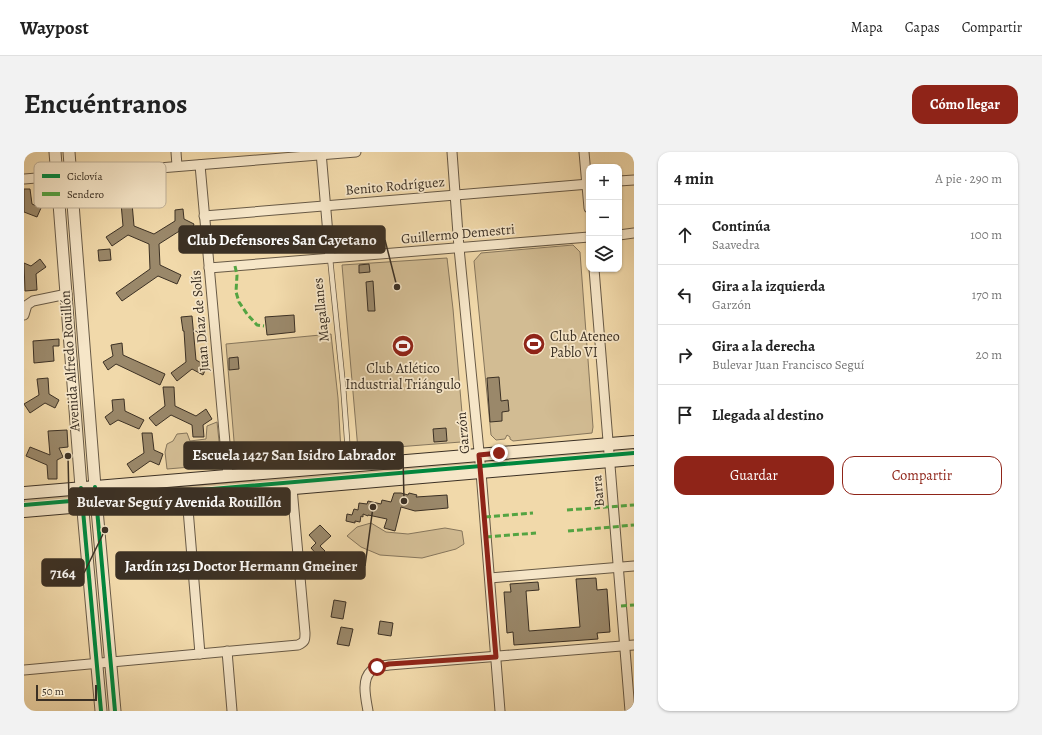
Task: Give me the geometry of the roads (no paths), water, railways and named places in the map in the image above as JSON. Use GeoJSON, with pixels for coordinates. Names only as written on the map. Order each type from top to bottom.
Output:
{"type":"FeatureCollection","features":[{"type":"Feature","properties":{"kind":"main road"},"geometry":{"type":"LineString","coordinates":[[24,493],[634,442]]}},
{"type":"Feature","properties":{"kind":"main road"},"geometry":{"type":"LineString","coordinates":[[24,511],[634,459]]}},
{"type":"Feature","properties":{"kind":"street","name":"Avenida Alfredo Rouillón"},"geometry":{"type":"LineString","coordinates":[[55,152],[56,162]]}},
{"type":"Feature","properties":{"kind":"street","name":"Avenida Alfredo Rouillón"},"geometry":{"type":"LineString","coordinates":[[69,152],[69,162]]}},
{"type":"Feature","properties":{"kind":"street"},"geometry":{"type":"LineString","coordinates":[[176,152],[177,166]]}},
{"type":"Feature","properties":{"kind":"street"},"geometry":{"type":"LineString","coordinates":[[166,167],[321,153],[356,152]]}},
{"type":"Feature","properties":{"kind":"street","name":"Garzón"},"geometry":{"type":"LineString","coordinates":[[452,152],[459,248],[481,472],[500,711]]}},
{"type":"Feature","properties":{"kind":"street"},"geometry":{"type":"LineString","coordinates":[[584,152],[586,168]]}},
{"type":"Feature","properties":{"kind":"street","name":"Magallanes"},"geometry":{"type":"LineString","coordinates":[[321,153],[330,258]]}},
{"type":"Feature","properties":{"kind":"street","name":"Juan Díaz de Solís"},"geometry":{"type":"LineString","coordinates":[[200,164],[228,476]]}},
{"type":"Feature","properties":{"kind":"street"},"geometry":{"type":"LineString","coordinates":[[24,179],[34,178]]}},
{"type":"Feature","properties":{"kind":"street"},"geometry":{"type":"LineString","coordinates":[[622,181],[634,180]]}},
{"type":"Feature","properties":{"kind":"street","name":"Benito Rodríguez"},"geometry":{"type":"LineString","coordinates":[[204,216],[586,184]]}},
{"type":"Feature","properties":{"kind":"street","name":"Avenida Alfredo Rouillón"},"geometry":{"type":"LineString","coordinates":[[60,208],[81,488],[101,711]]}},
{"type":"Feature","properties":{"kind":"street","name":"Avenida Alfredo Rouillón"},"geometry":{"type":"LineString","coordinates":[[73,208],[115,711]]}},
{"type":"Feature","properties":{"kind":"street"},"geometry":{"type":"LineString","coordinates":[[622,235],[634,234]]}},
{"type":"Feature","properties":{"kind":"street","name":"Guillermo Demestri"},"geometry":{"type":"LineString","coordinates":[[209,268],[586,237]]}},
{"type":"Feature","properties":{"kind":"street","name":"Barra"},"geometry":{"type":"LineString","coordinates":[[594,272],[618,567],[629,646],[630,711]]}},
{"type":"Feature","properties":{"kind":"street"},"geometry":{"type":"LineString","coordinates":[[24,315],[27,305],[33,301],[41,298],[67,294]]}},
{"type":"Feature","properties":{"kind":"street"},"geometry":{"type":"LineString","coordinates":[[24,670],[298,645],[302,643],[304,641],[305,633],[292,488]]}},
{"type":"Feature","properties":{"kind":"street"},"geometry":{"type":"LineString","coordinates":[[187,497],[200,654]]}},
{"type":"Feature","properties":{"kind":"street"},"geometry":{"type":"LineString","coordinates":[[490,578],[634,566]]}},
{"type":"Feature","properties":{"kind":"street"},"geometry":{"type":"LineString","coordinates":[[368,711],[365,683],[366,678],[370,671],[377,667],[389,664],[629,646]]}},
{"type":"Feature","properties":{"kind":"street"},"geometry":{"type":"LineString","coordinates":[[227,651],[232,711]]}},
{"type":"Feature","properties":{"kind":"lane","name":"Magallanes"},"geometry":{"type":"LineString","coordinates":[[330,258],[343,385],[349,466]]}},
{"type":"Feature","properties":{"kind":"place","name":"Club Defensores San Cayetano"},"geometry":{"type":"Point","coordinates":[397,287]}},
{"type":"Feature","properties":{"kind":"place","name":"Club Ateneo Pablo VI"},"geometry":{"type":"Point","coordinates":[534,344]}},
{"type":"Feature","properties":{"kind":"place","name":"Club Atlético Industrial Triángulo"},"geometry":{"type":"Point","coordinates":[403,346]}},
{"type":"Feature","properties":{"kind":"place","name":"Bulevar Seguí y Avenida Rouillón"},"geometry":{"type":"Point","coordinates":[68,456]}},
{"type":"Feature","properties":{"kind":"place","name":"Escuela 1427 San Isidro Labrador"},"geometry":{"type":"Point","coordinates":[404,501]}},
{"type":"Feature","properties":{"kind":"place","name":"Jardín 1251 Doctor Hermann Gmeiner"},"geometry":{"type":"Point","coordinates":[373,507]}},
{"type":"Feature","properties":{"kind":"place","name":"7164"},"geometry":{"type":"Point","coordinates":[105,530]}}]}
